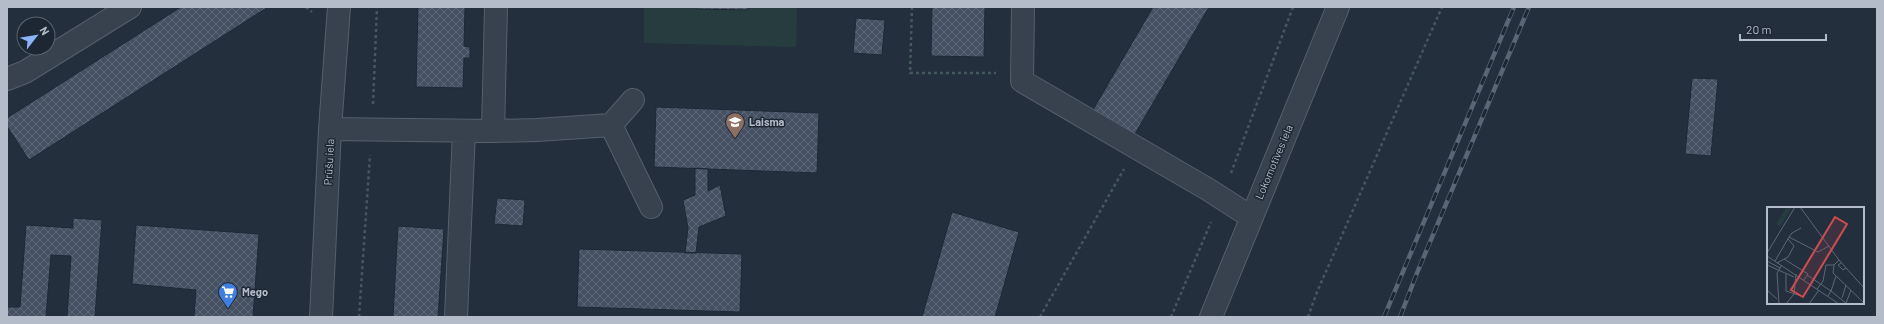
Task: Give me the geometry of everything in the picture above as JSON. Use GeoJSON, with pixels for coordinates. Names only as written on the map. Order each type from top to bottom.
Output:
{"type":"FeatureCollection","features":[{"type":"Feature","properties":{"kind":"street"},"geometry":{"type":"LineString","coordinates":[[7,79],[25,72],[130,7]]}},
{"type":"Feature","properties":{"kind":"street","name":"Prūšu iela"},"geometry":{"type":"LineString","coordinates":[[321,317],[330,129],[339,7]]}},
{"type":"Feature","properties":{"kind":"street"},"geometry":{"type":"LineString","coordinates":[[493,131],[496,7]]}},
{"type":"Feature","properties":{"kind":"street"},"geometry":{"type":"LineString","coordinates":[[1023,7],[1022,81],[1222,198],[1251,217]]}},
{"type":"Feature","properties":{"kind":"street","name":"Lokomotīves iela"},"geometry":{"type":"LineString","coordinates":[[1210,317],[1338,7]]}},
{"type":"Feature","properties":{"kind":"street"},"geometry":{"type":"LineString","coordinates":[[330,129],[493,131],[537,130],[611,125],[633,100]]}},
{"type":"Feature","properties":{"kind":"street"},"geometry":{"type":"LineString","coordinates":[[611,125],[651,207]]}},
{"type":"Feature","properties":{"kind":"street"},"geometry":{"type":"LineString","coordinates":[[456,317],[464,131]]}},
{"type":"Feature","properties":{"kind":"path"},"geometry":{"type":"LineString","coordinates":[[306,7],[313,14]]}},
{"type":"Feature","properties":{"kind":"path"},"geometry":{"type":"LineString","coordinates":[[360,317],[372,129],[377,7]]}},
{"type":"Feature","properties":{"kind":"path"},"geometry":{"type":"LineString","coordinates":[[912,7],[910,73],[1000,73]]}},
{"type":"Feature","properties":{"kind":"path"},"geometry":{"type":"LineString","coordinates":[[1171,317],[1222,198],[1293,7]]}},
{"type":"Feature","properties":{"kind":"path"},"geometry":{"type":"LineString","coordinates":[[1308,317],[1317,292],[1442,7]]}},
{"type":"Feature","properties":{"kind":"path"},"geometry":{"type":"LineString","coordinates":[[1040,317],[1136,148]]}},
{"type":"Feature","properties":{"kind":"green space"},"geometry":{"type":"Polygon","coordinates":[[[644,7],[797,7],[796,47],[644,43],[644,7]]]}},
{"type":"Feature","properties":{"kind":"building"},"geometry":{"type":"Polygon","coordinates":[[[181,7],[268,7],[29,160],[7,126],[7,118],[181,7]]]}},
{"type":"Feature","properties":{"kind":"building"},"geometry":{"type":"Polygon","coordinates":[[[418,7],[465,7],[464,46],[470,47],[470,58],[464,58],[463,88],[416,87],[418,7]]]}},
{"type":"Feature","properties":{"kind":"building"},"geometry":{"type":"Polygon","coordinates":[[[696,7],[748,7],[748,10],[696,9],[696,7]]]}},
{"type":"Feature","properties":{"kind":"building"},"geometry":{"type":"Polygon","coordinates":[[[932,7],[985,7],[984,57],[931,56],[932,7]]]}},
{"type":"Feature","properties":{"kind":"building"},"geometry":{"type":"Polygon","coordinates":[[[1153,7],[1209,7],[1132,139],[1090,115],[1153,7]]]}},
{"type":"Feature","properties":{"kind":"building"},"geometry":{"type":"Polygon","coordinates":[[[856,18],[885,20],[882,55],[853,53],[856,18]]]}},
{"type":"Feature","properties":{"kind":"building"},"geometry":{"type":"Polygon","coordinates":[[[1692,78],[1718,79],[1711,156],[1685,154],[1692,78]]]}},
{"type":"Feature","properties":{"kind":"building"},"geometry":{"type":"Polygon","coordinates":[[[656,107],[819,113],[817,173],[654,167],[656,107]]]}},
{"type":"Feature","properties":{"kind":"building"},"geometry":{"type":"Polygon","coordinates":[[[695,168],[708,169],[708,191],[720,185],[726,216],[699,227],[696,253],[685,253],[688,228],[683,200],[695,195],[695,168]]]}},
{"type":"Feature","properties":{"kind":"building"},"geometry":{"type":"Polygon","coordinates":[[[497,198],[525,200],[523,226],[494,224],[497,198]]]}},
{"type":"Feature","properties":{"kind":"building"},"geometry":{"type":"Polygon","coordinates":[[[952,212],[1019,232],[995,317],[922,317],[952,212]]]}},
{"type":"Feature","properties":{"kind":"building"},"geometry":{"type":"Polygon","coordinates":[[[73,218],[102,220],[95,317],[67,317],[71,256],[51,255],[46,317],[7,317],[7,307],[20,307],[26,225],[73,228],[73,218]]]}},
{"type":"Feature","properties":{"kind":"building"},"geometry":{"type":"Polygon","coordinates":[[[136,225],[259,234],[253,317],[194,317],[196,290],[132,284],[136,225]]]}},
{"type":"Feature","properties":{"kind":"building"},"geometry":{"type":"Polygon","coordinates":[[[398,226],[444,229],[438,317],[393,317],[398,226]]]}},
{"type":"Feature","properties":{"kind":"building"},"geometry":{"type":"Polygon","coordinates":[[[579,249],[742,254],[740,312],[577,307],[579,249]]]}},
{"type":"Feature","properties":{"kind":"railway"},"geometry":{"type":"LineString","coordinates":[[1384,317],[1514,7]]}},
{"type":"Feature","properties":{"kind":"railway"},"geometry":{"type":"LineString","coordinates":[[1400,317],[1417,273],[1529,7]]}},
{"type":"Feature","properties":{"kind":"place","name":"Laisma"},"geometry":{"type":"Point","coordinates":[735,139]}},
{"type":"Feature","properties":{"kind":"place","name":"Mego"},"geometry":{"type":"Point","coordinates":[228,309]}}]}
